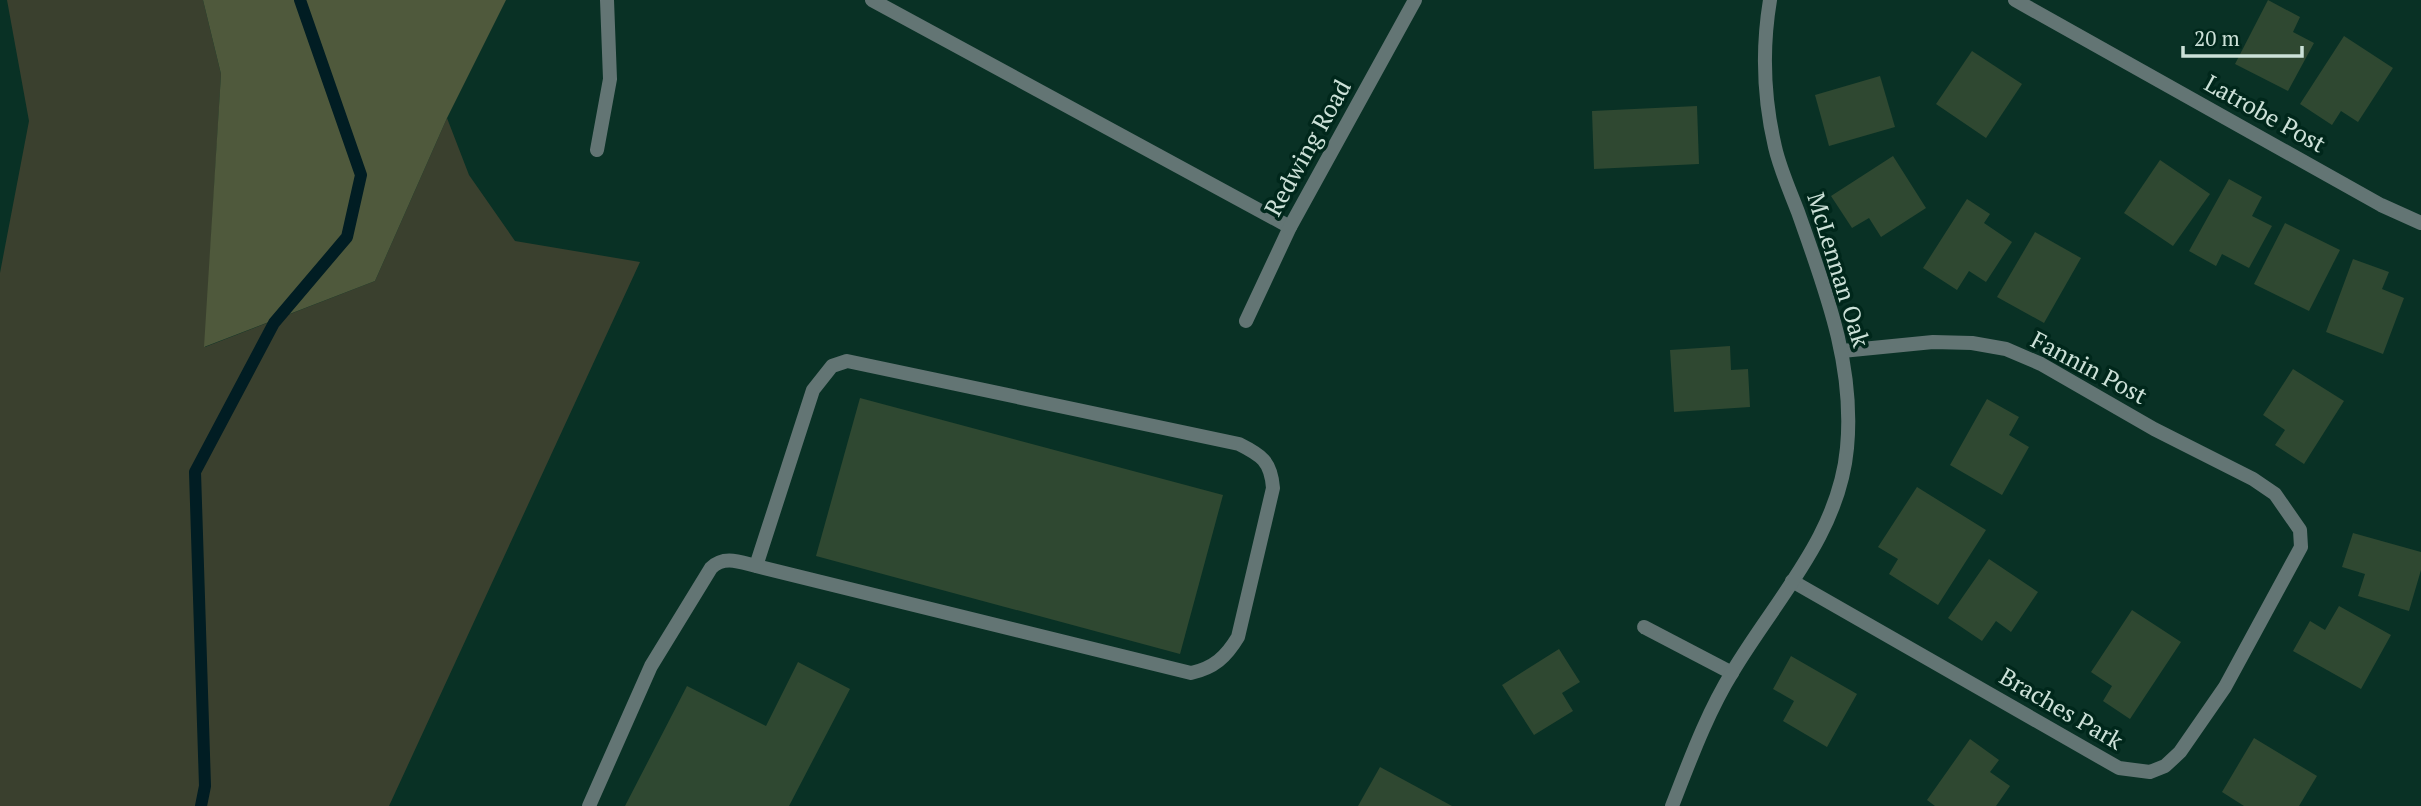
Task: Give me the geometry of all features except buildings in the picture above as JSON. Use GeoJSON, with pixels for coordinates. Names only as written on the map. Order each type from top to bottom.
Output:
{"type":"FeatureCollection","features":[{"type":"Feature","properties":{"kind":"street"},"geometry":{"type":"LineString","coordinates":[[597,150],[610,79],[607,0]]}},
{"type":"Feature","properties":{"kind":"street"},"geometry":{"type":"LineString","coordinates":[[872,0],[1290,227]]}},
{"type":"Feature","properties":{"kind":"street","name":"Redwing Road"},"geometry":{"type":"LineString","coordinates":[[1246,321],[1290,227],[1415,0]]}},
{"type":"Feature","properties":{"kind":"street","name":"McLennan Oak"},"geometry":{"type":"LineString","coordinates":[[1672,806],[1701,733],[1732,673],[1816,547],[1838,496],[1847,451],[1849,416],[1842,351],[1830,303],[1775,149],[1768,98],[1765,30],[1770,0]]}},
{"type":"Feature","properties":{"kind":"street","name":"Latrobe Post"},"geometry":{"type":"LineString","coordinates":[[2015,0],[2381,205],[2421,223]]}},
{"type":"Feature","properties":{"kind":"street","name":"Fannin Post"},"geometry":{"type":"LineString","coordinates":[[1842,351],[1933,342],[1972,343],[2006,349],[2041,365],[2154,429],[2253,479],[2275,494],[2289,512]]}},
{"type":"Feature","properties":{"kind":"street"},"geometry":{"type":"LineString","coordinates":[[589,806],[651,666],[711,568],[718,561],[730,560],[756,566],[1191,673],[1207,670],[1227,655],[1238,638],[1273,488],[1272,473],[1261,455],[1239,444],[847,361],[832,366],[813,390],[756,566]]}},
{"type":"Feature","properties":{"kind":"street","name":"Braches Park"},"geometry":{"type":"LineString","coordinates":[[1792,581],[2119,768],[2150,772],[2165,766],[2180,752],[2225,687],[2301,547],[2300,530],[2289,512]]}},
{"type":"Feature","properties":{"kind":"street"},"geometry":{"type":"LineString","coordinates":[[1644,627],[1732,673]]}},
{"type":"Feature","properties":{"kind":"green space"},"geometry":{"type":"Polygon","coordinates":[[[7,0],[203,0],[221,74],[205,347],[375,281],[447,118],[469,175],[515,241],[640,262],[389,806],[0,806],[0,273],[29,121],[7,0]]]}},
{"type":"Feature","properties":{"kind":"green space"},"geometry":{"type":"Polygon","coordinates":[[[203,0],[506,0],[447,118],[375,281],[204,347],[221,74],[203,0]]]}},
{"type":"Feature","properties":{"kind":"waterway"},"geometry":{"type":"LineString","coordinates":[[201,806],[205,786],[195,472],[274,323],[347,237],[361,175],[300,0]]}}]}
